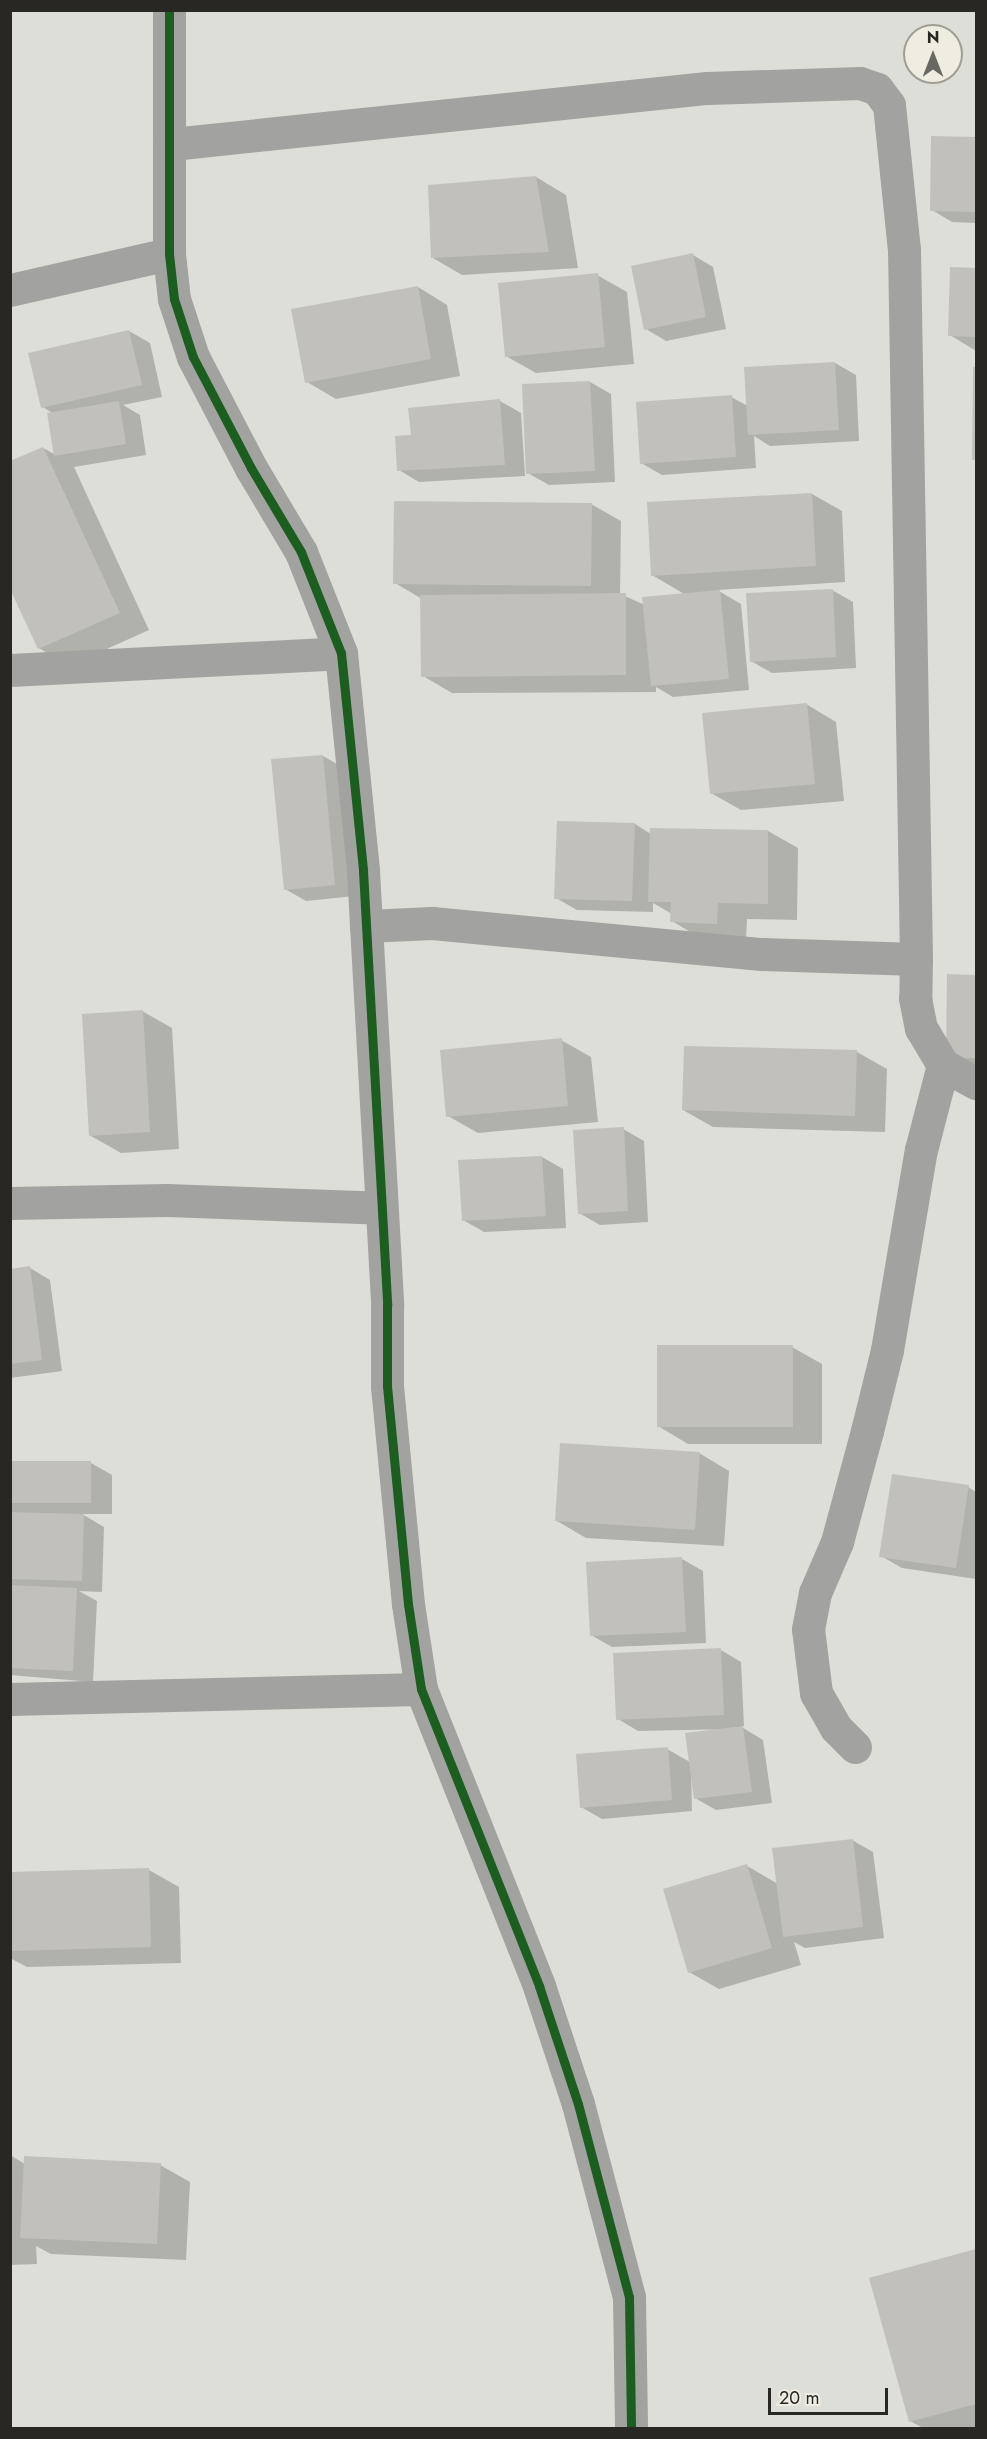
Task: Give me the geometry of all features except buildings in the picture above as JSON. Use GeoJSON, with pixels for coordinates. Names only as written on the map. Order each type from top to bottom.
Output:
{"type":"FeatureCollection","features":[{"type":"Feature","properties":{"kind":"street"},"geometry":{"type":"LineString","coordinates":[[169,10],[172,144],[169,254],[174,298],[193,357],[251,468],[301,552],[340,653],[351,730],[366,926],[381,1208],[387,1386],[408,1604],[421,1689],[539,1986],[578,2104],[629,2296],[631,2428]]}},
{"type":"Feature","properties":{"kind":"street"},"geometry":{"type":"LineString","coordinates":[[172,144],[707,88],[860,83],[877,89],[889,105],[904,249],[915,998],[921,1028],[943,1065],[976,1083]]}},
{"type":"Feature","properties":{"kind":"street"},"geometry":{"type":"LineString","coordinates":[[10,290],[169,254]]}},
{"type":"Feature","properties":{"kind":"street"},"geometry":{"type":"LineString","coordinates":[[10,669],[340,653]]}},
{"type":"Feature","properties":{"kind":"street"},"geometry":{"type":"LineString","coordinates":[[366,926],[432,923],[762,954],[916,959]]}},
{"type":"Feature","properties":{"kind":"street"},"geometry":{"type":"LineString","coordinates":[[855,1748],[836,1728],[816,1693],[808,1629],[815,1593],[837,1542],[887,1350],[921,1150],[943,1065]]}},
{"type":"Feature","properties":{"kind":"street"},"geometry":{"type":"LineString","coordinates":[[10,1203],[167,1200],[381,1208]]}},
{"type":"Feature","properties":{"kind":"street"},"geometry":{"type":"LineString","coordinates":[[10,1699],[421,1689]]}},
{"type":"Feature","properties":{"kind":"cycle path"},"geometry":{"type":"LineString","coordinates":[[169,10],[169,254],[174,299],[193,357],[251,468],[301,552],[341,653],[363,871],[387,1305],[387,1386],[408,1604],[421,1689],[539,1986],[578,2104],[629,2297],[631,2428]]}}]}
